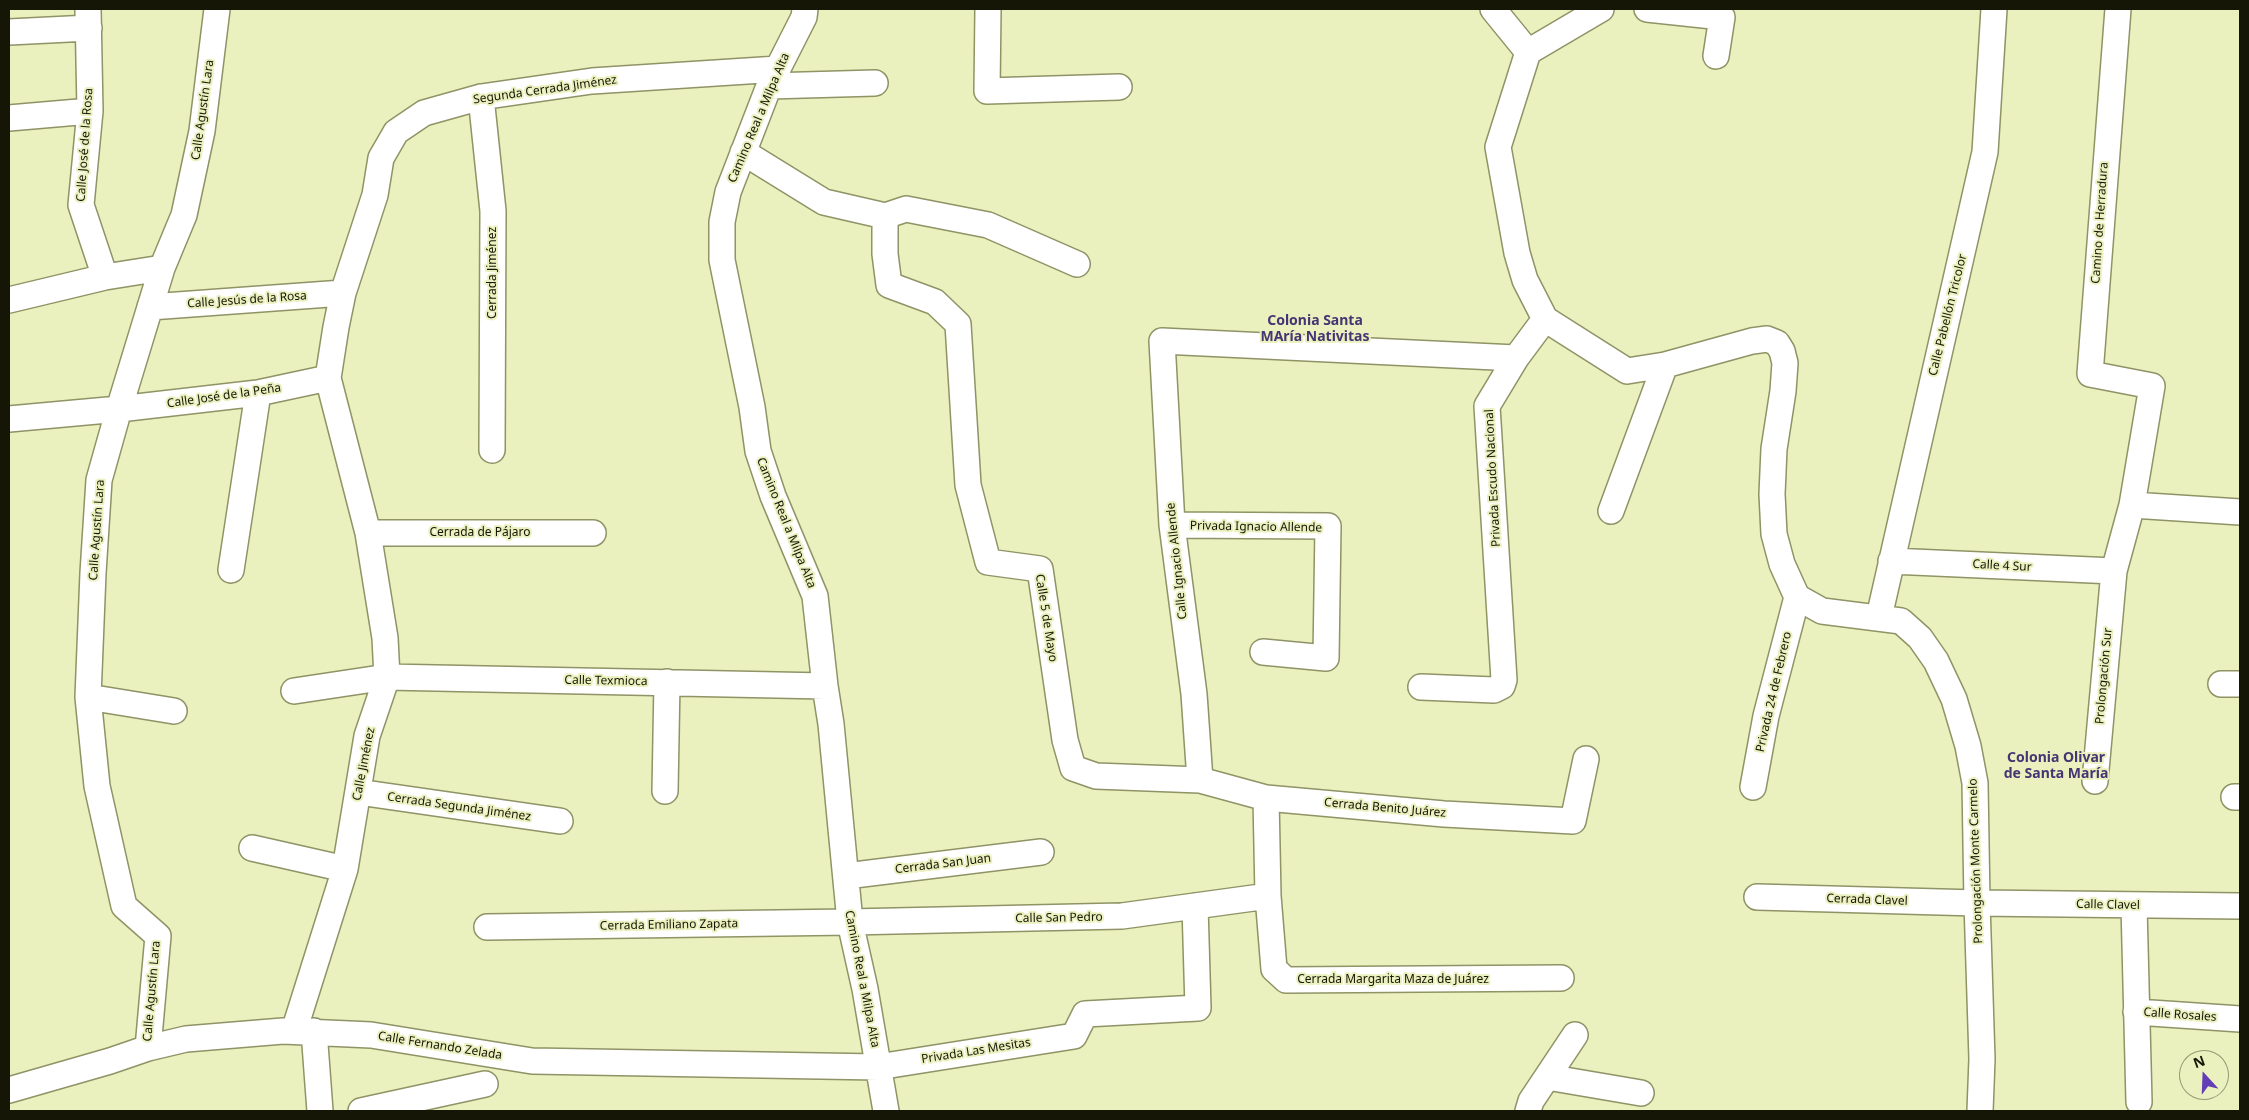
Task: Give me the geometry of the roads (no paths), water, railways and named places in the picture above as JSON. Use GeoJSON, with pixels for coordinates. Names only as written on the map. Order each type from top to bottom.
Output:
{"type":"FeatureCollection","features":[{"type":"Feature","properties":{"kind":"street","name":"Calle Agustín Lara"},"geometry":{"type":"LineString","coordinates":[[148,1048],[158,936],[124,906],[97,786],[88,697],[99,480],[118,409],[162,268],[184,215],[202,131],[216,9]]}},
{"type":"Feature","properties":{"kind":"street","name":"Camino Real a Milpa Alta"},"geometry":{"type":"LineString","coordinates":[[806,9],[804,18],[774,78],[728,192],[722,222],[722,260],[752,407],[758,451],[773,496],[815,596],[831,724],[850,922],[865,989],[886,1111]]}},
{"type":"Feature","properties":{"kind":"street"},"geometry":{"type":"LineString","coordinates":[[988,9],[987,91],[1119,87]]}},
{"type":"Feature","properties":{"kind":"street"},"geometry":{"type":"LineString","coordinates":[[1493,9],[1528,52]]}},
{"type":"Feature","properties":{"kind":"street"},"geometry":{"type":"LineString","coordinates":[[1602,9],[1528,52],[1498,147],[1517,254],[1525,280],[1545,319],[1627,371],[1665,365],[1752,341],[1768,339],[1777,343],[1782,350],[1785,363],[1783,391],[1774,449],[1772,494],[1774,534],[1782,564],[1797,597]]}},
{"type":"Feature","properties":{"kind":"street"},"geometry":{"type":"LineString","coordinates":[[1647,9],[1722,17],[1716,56]]}},
{"type":"Feature","properties":{"kind":"street","name":"Calle Pabellón Tricolor"},"geometry":{"type":"LineString","coordinates":[[1879,617],[1890,561],[1986,152],[1994,9]]}},
{"type":"Feature","properties":{"kind":"street","name":"Camino de Herradura"},"geometry":{"type":"LineString","coordinates":[[2118,9],[2090,374],[2152,386]]}},
{"type":"Feature","properties":{"kind":"street"},"geometry":{"type":"LineString","coordinates":[[9,32],[89,19]]}},
{"type":"Feature","properties":{"kind":"street","name":"Calle José de la Rosa"},"geometry":{"type":"LineString","coordinates":[[89,19],[90,111],[81,205],[105,277]]}},
{"type":"Feature","properties":{"kind":"street","name":"Segunda Cerrada Jiménez"},"geometry":{"type":"LineString","coordinates":[[328,378],[336,327],[344,293],[375,196],[381,158],[396,132],[424,113],[482,97],[592,82],[774,78],[874,83]]}},
{"type":"Feature","properties":{"kind":"street","name":"Cerrada Jiménez"},"geometry":{"type":"LineString","coordinates":[[482,97],[493,210],[492,450]]}},
{"type":"Feature","properties":{"kind":"street"},"geometry":{"type":"LineString","coordinates":[[9,118],[90,111]]}},
{"type":"Feature","properties":{"kind":"street"},"geometry":{"type":"LineString","coordinates":[[743,152],[824,202],[885,216],[906,210],[988,225],[1077,264]]}},
{"type":"Feature","properties":{"kind":"street","name":"Calle 5 de Mayo"},"geometry":{"type":"LineString","coordinates":[[885,216],[885,254],[889,285],[935,302],[958,324],[970,495],[988,562],[1040,569],[1065,740],[1073,768],[1096,776],[1200,780]]}},
{"type":"Feature","properties":{"kind":"street"},"geometry":{"type":"LineString","coordinates":[[9,300],[105,277],[162,268]]}},
{"type":"Feature","properties":{"kind":"street","name":"Calle Jesús de la Rosa"},"geometry":{"type":"LineString","coordinates":[[150,307],[344,293]]}},
{"type":"Feature","properties":{"kind":"street","name":"Privada Escudo Nacional"},"geometry":{"type":"LineString","coordinates":[[1421,687],[1494,690],[1502,686],[1504,680],[1500,605],[1487,406],[1516,358],[1545,319]]}},
{"type":"Feature","properties":{"kind":"street","name":"Calle Ignacio Allende"},"geometry":{"type":"LineString","coordinates":[[1200,780],[1194,694],[1172,525],[1162,341],[1516,358]]}},
{"type":"Feature","properties":{"kind":"street"},"geometry":{"type":"LineString","coordinates":[[1611,510],[1665,365]]}},
{"type":"Feature","properties":{"kind":"street","name":"Calle José de la Peña"},"geometry":{"type":"LineString","coordinates":[[118,409],[258,393],[328,378]]}},
{"type":"Feature","properties":{"kind":"street","name":"Calle Jiménez"},"geometry":{"type":"LineString","coordinates":[[320,1111],[304,1031],[345,869],[367,736],[387,677],[385,638],[368,533],[328,378]]}},
{"type":"Feature","properties":{"kind":"street","name":"Prolongación Sur"},"geometry":{"type":"LineString","coordinates":[[2095,781],[2114,570],[2132,505],[2152,386]]}},
{"type":"Feature","properties":{"kind":"street"},"geometry":{"type":"LineString","coordinates":[[231,570],[258,393]]}},
{"type":"Feature","properties":{"kind":"street"},"geometry":{"type":"LineString","coordinates":[[9,419],[118,409]]}},
{"type":"Feature","properties":{"kind":"street"},"geometry":{"type":"LineString","coordinates":[[2132,505],[2240,512]]}},
{"type":"Feature","properties":{"kind":"street","name":"Privada Ignacio Allende"},"geometry":{"type":"LineString","coordinates":[[1172,525],[1328,526],[1326,658],[1263,652]]}},
{"type":"Feature","properties":{"kind":"street","name":"Cerrada de Pájaro"},"geometry":{"type":"LineString","coordinates":[[368,533],[593,533]]}},
{"type":"Feature","properties":{"kind":"street","name":"Calle 4 Sur"},"geometry":{"type":"LineString","coordinates":[[1890,561],[2114,570]]}},
{"type":"Feature","properties":{"kind":"street","name":"Prolongación Monte Carmelo"},"geometry":{"type":"LineString","coordinates":[[1797,597],[1822,611],[1901,621],[1920,638],[1936,661],[1954,699],[1968,746],[1975,783],[1982,1059],[1980,1111]]}},
{"type":"Feature","properties":{"kind":"street","name":"Privada 24 de Febrero"},"geometry":{"type":"LineString","coordinates":[[1753,788],[1766,716],[1797,597]]}},
{"type":"Feature","properties":{"kind":"street","name":"Calle Texmioca"},"geometry":{"type":"LineString","coordinates":[[294,691],[387,677],[825,686]]}},
{"type":"Feature","properties":{"kind":"street"},"geometry":{"type":"LineString","coordinates":[[665,791],[667,682]]}},
{"type":"Feature","properties":{"kind":"street"},"geometry":{"type":"LineString","coordinates":[[88,697],[174,711]]}},
{"type":"Feature","properties":{"kind":"street","name":"Cerrada Benito Juárez"},"geometry":{"type":"LineString","coordinates":[[1200,780],[1266,798],[1444,814],[1573,821],[1586,759]]}},
{"type":"Feature","properties":{"kind":"street","name":"Cerrada Segunda Jiménez"},"geometry":{"type":"LineString","coordinates":[[358,792],[560,821]]}},
{"type":"Feature","properties":{"kind":"street","name":"Cerrada Margarita Maza de Juárez"},"geometry":{"type":"LineString","coordinates":[[1266,798],[1268,896],[1274,970],[1286,980],[1561,978]]}},
{"type":"Feature","properties":{"kind":"street"},"geometry":{"type":"LineString","coordinates":[[252,848],[345,869]]}},
{"type":"Feature","properties":{"kind":"street","name":"Cerrada San Juan"},"geometry":{"type":"LineString","coordinates":[[846,876],[1041,852]]}},
{"type":"Feature","properties":{"kind":"street","name":"Calle San Pedro"},"geometry":{"type":"LineString","coordinates":[[850,922],[1122,916],[1268,896]]}},
{"type":"Feature","properties":{"kind":"street","name":"Cerrada Clavel"},"geometry":{"type":"LineString","coordinates":[[1757,897],[1977,903]]}},
{"type":"Feature","properties":{"kind":"street","name":"Calle Clavel"},"geometry":{"type":"LineString","coordinates":[[1977,903],[2240,906]]}},
{"type":"Feature","properties":{"kind":"street","name":"Privada Las Mesitas"},"geometry":{"type":"LineString","coordinates":[[878,1067],[1074,1036],[1085,1014],[1198,1008],[1195,906]]}},
{"type":"Feature","properties":{"kind":"street","name":"Calle Rosales"},"geometry":{"type":"LineString","coordinates":[[2134,906],[2136,1012],[2240,1018]]}},
{"type":"Feature","properties":{"kind":"street","name":"Cerrada Emiliano Zapata"},"geometry":{"type":"LineString","coordinates":[[487,927],[850,922]]}},
{"type":"Feature","properties":{"kind":"street"},"geometry":{"type":"LineString","coordinates":[[2136,1012],[2139,1102]]}},
{"type":"Feature","properties":{"kind":"street","name":"Calle Fernando Zelada"},"geometry":{"type":"LineString","coordinates":[[9,1090],[148,1048],[186,1039],[304,1031],[371,1035],[532,1061],[878,1067]]}},
{"type":"Feature","properties":{"kind":"street"},"geometry":{"type":"LineString","coordinates":[[1528,1111],[1531,1101],[1575,1035]]}},
{"type":"Feature","properties":{"kind":"street"},"geometry":{"type":"LineString","coordinates":[[1547,1077],[1642,1093]]}},
{"type":"Feature","properties":{"kind":"street"},"geometry":{"type":"LineString","coordinates":[[361,1111],[485,1084]]}},
{"type":"Feature","properties":{"kind":"district","name":"Colonia Santa MAría Nativitas"},"geometry":{"type":"Point","coordinates":[1315,330]}},
{"type":"Feature","properties":{"kind":"district","name":"Colonia Olivar de Santa María"},"geometry":{"type":"Point","coordinates":[2056,766]}}]}
